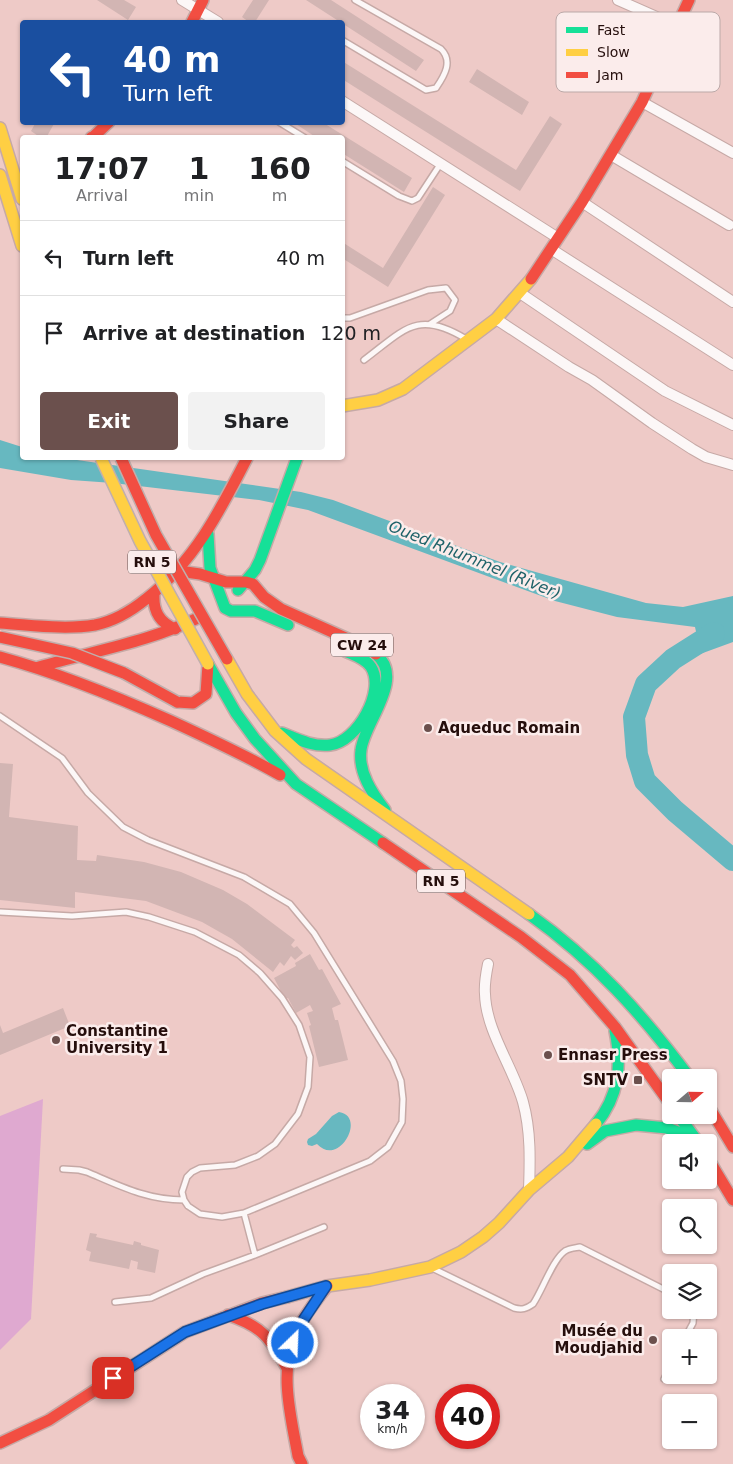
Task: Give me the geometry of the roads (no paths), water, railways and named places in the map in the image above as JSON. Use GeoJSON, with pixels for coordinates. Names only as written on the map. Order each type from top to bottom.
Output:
{"type":"FeatureCollection","features":[{"type":"Feature","properties":{"kind":"main road"},"geometry":{"type":"LineString","coordinates":[[684,12],[689,0]]}},
{"type":"Feature","properties":{"kind":"main road"},"geometry":{"type":"LineString","coordinates":[[193,20],[200,5]]}},
{"type":"Feature","properties":{"kind":"main road"},"geometry":{"type":"LineString","coordinates":[[345,406],[378,400],[403,389],[496,319],[534,276],[582,202],[647,92]]}},
{"type":"Feature","properties":{"kind":"main road"},"geometry":{"type":"LineString","coordinates":[[94,135],[106,125]]}},
{"type":"Feature","properties":{"kind":"main road"},"geometry":{"type":"LineString","coordinates":[[0,128],[17,144]]}},
{"type":"Feature","properties":{"kind":"main road"},"geometry":{"type":"LineString","coordinates":[[0,128],[20,164]]}},
{"type":"Feature","properties":{"kind":"main road"},"geometry":{"type":"LineString","coordinates":[[0,128],[20,193]]}},
{"type":"Feature","properties":{"kind":"main road"},"geometry":{"type":"LineString","coordinates":[[1,180],[20,240]]}},
{"type":"Feature","properties":{"kind":"main road","name":"RN 5"},"geometry":{"type":"LineString","coordinates":[[102,460],[140,541],[236,713],[255,739],[296,784],[521,937],[570,975],[614,1028],[662,1093]]}},
{"type":"Feature","properties":{"kind":"main road","name":"RN 5"},"geometry":{"type":"LineString","coordinates":[[122,460],[156,535],[247,694],[276,731],[306,759],[550,929],[588,960],[645,1019],[683,1069]]}},
{"type":"Feature","properties":{"kind":"main road"},"geometry":{"type":"LineString","coordinates":[[0,623],[63,628],[111,621],[129,612],[154,594],[179,571],[208,534],[246,460]]}},
{"type":"Feature","properties":{"kind":"main road"},"geometry":{"type":"LineString","coordinates":[[39,667],[81,655],[112,650],[174,629],[222,604],[246,582],[255,570],[265,549],[296,460]]}},
{"type":"Feature","properties":{"kind":"main road"},"geometry":{"type":"LineString","coordinates":[[208,534],[208,556],[213,579],[222,604],[228,610],[255,612],[296,628]]}},
{"type":"Feature","properties":{"kind":"main road"},"geometry":{"type":"LineString","coordinates":[[179,571],[232,583],[246,582]]}},
{"type":"Feature","properties":{"kind":"main road","name":"CW 24"},"geometry":{"type":"LineString","coordinates":[[246,582],[255,585],[272,604],[368,648],[384,660],[388,669],[386,688],[364,736],[361,760],[366,781],[372,793],[393,820]]}},
{"type":"Feature","properties":{"kind":"main road"},"geometry":{"type":"LineString","coordinates":[[154,594],[154,609],[157,616],[161,622],[174,629]]}},
{"type":"Feature","properties":{"kind":"main road"},"geometry":{"type":"LineString","coordinates":[[0,637],[72,653],[124,674],[177,702],[193,703],[206,694],[208,664]]}},
{"type":"Feature","properties":{"kind":"main road","name":"CW 24"},"geometry":{"type":"LineString","coordinates":[[276,731],[327,746],[343,741],[354,731],[373,695],[376,686],[375,677],[372,668],[366,661],[331,644]]}},
{"type":"Feature","properties":{"kind":"main road"},"geometry":{"type":"LineString","coordinates":[[0,657],[39,667],[125,701],[252,759],[296,784]]}},
{"type":"Feature","properties":{"kind":"main road"},"geometry":{"type":"LineString","coordinates":[[568,1157],[605,1113],[614,1094],[619,1073],[619,1051],[614,1028]]}},
{"type":"Feature","properties":{"kind":"main road"},"geometry":{"type":"LineString","coordinates":[[718,1122],[733,1147]]}},
{"type":"Feature","properties":{"kind":"main road"},"geometry":{"type":"LineString","coordinates":[[0,1443],[49,1420],[185,1332],[228,1315],[326,1286],[370,1280],[430,1267],[461,1252],[499,1223],[529,1190],[568,1157],[605,1131],[636,1125],[667,1128],[681,1134]]}},
{"type":"Feature","properties":{"kind":"main road"},"geometry":{"type":"LineString","coordinates":[[717,1173],[733,1200]]}},
{"type":"Feature","properties":{"kind":"main road"},"geometry":{"type":"LineString","coordinates":[[302,1464],[298,1456],[288,1396],[287,1368],[293,1343],[304,1319],[326,1286]]}},
{"type":"Feature","properties":{"kind":"main road"},"geometry":{"type":"LineString","coordinates":[[228,1315],[246,1320],[269,1336],[287,1368]]}},
{"type":"Feature","properties":{"kind":"street"},"geometry":{"type":"LineString","coordinates":[[182,0],[200,5],[216,20]]}},
{"type":"Feature","properties":{"kind":"street"},"geometry":{"type":"LineString","coordinates":[[618,0],[646,12]]}},
{"type":"Feature","properties":{"kind":"street"},"geometry":{"type":"LineString","coordinates":[[642,102],[733,152]]}},
{"type":"Feature","properties":{"kind":"street"},"geometry":{"type":"LineString","coordinates":[[345,103],[558,238]]}},
{"type":"Feature","properties":{"kind":"street"},"geometry":{"type":"LineString","coordinates":[[610,155],[729,225]]}},
{"type":"Feature","properties":{"kind":"street"},"geometry":{"type":"LineString","coordinates":[[582,202],[733,302]]}},
{"type":"Feature","properties":{"kind":"street"},"geometry":{"type":"LineString","coordinates":[[551,249],[733,365]]}},
{"type":"Feature","properties":{"kind":"street"},"geometry":{"type":"LineString","coordinates":[[520,293],[665,391],[733,425]]}},
{"type":"Feature","properties":{"kind":"street"},"geometry":{"type":"LineString","coordinates":[[496,319],[592,380],[692,449],[733,465]]}},
{"type":"Feature","properties":{"kind":"street"},"geometry":{"type":"LineString","coordinates":[[488,964],[485,988],[487,1012],[518,1087],[527,1121],[530,1156],[529,1190]]}},
{"type":"Feature","properties":{"kind":"lane"},"geometry":{"type":"LineString","coordinates":[[345,42],[426,90],[436,88],[446,71],[447,57],[441,49],[356,0]]}},
{"type":"Feature","properties":{"kind":"lane"},"geometry":{"type":"LineString","coordinates":[[285,125],[300,135]]}},
{"type":"Feature","properties":{"kind":"lane"},"geometry":{"type":"LineString","coordinates":[[345,163],[399,196],[412,201],[418,198],[441,163]]}},
{"type":"Feature","properties":{"kind":"lane"},"geometry":{"type":"LineString","coordinates":[[345,318],[350,318],[428,290],[446,288],[456,300],[450,310],[430,324]]}},
{"type":"Feature","properties":{"kind":"lane"},"geometry":{"type":"LineString","coordinates":[[364,360],[405,330],[420,324],[430,324],[450,329],[469,340]]}},
{"type":"Feature","properties":{"kind":"lane"},"geometry":{"type":"LineString","coordinates":[[0,716],[62,758],[88,793],[123,827],[148,840],[244,877],[290,904],[314,933],[393,1060],[401,1081],[403,1099],[402,1122],[388,1146],[370,1161],[244,1213],[222,1218],[207,1217],[194,1211],[184,1200],[182,1192],[183,1184],[192,1172],[200,1168],[235,1165],[258,1156],[275,1144],[298,1114],[308,1087],[310,1058],[299,1025],[282,998],[260,973],[239,955],[194,932],[149,917],[126,912],[72,916],[0,912]]}},
{"type":"Feature","properties":{"kind":"lane"},"geometry":{"type":"LineString","coordinates":[[63,1169],[87,1172],[144,1195],[184,1200]]}},
{"type":"Feature","properties":{"kind":"lane"},"geometry":{"type":"LineString","coordinates":[[244,1213],[254,1255]]}},
{"type":"Feature","properties":{"kind":"lane"},"geometry":{"type":"LineString","coordinates":[[115,1302],[151,1298],[203,1274],[324,1227]]}},
{"type":"Feature","properties":{"kind":"lane"},"geometry":{"type":"LineString","coordinates":[[430,1267],[520,1310],[533,1304],[558,1258],[571,1248],[580,1247],[662,1288]]}},
{"type":"Feature","properties":{"kind":"water","name":"Oued Rhummel (River)"},"geometry":{"type":"Polygon","coordinates":[[[0,440],[20,446],[20,460],[77,460],[301,492],[333,500],[500,562],[646,603],[683,607],[733,596],[733,642],[692,657],[686,643],[697,636],[695,627],[617,617],[555,601],[308,510],[259,500],[71,480],[0,468],[0,440]]]}},
{"type":"Feature","properties":{"kind":"water"},"geometry":{"type":"Polygon","coordinates":[[[339,1112],[347,1116],[350,1122],[347,1138],[341,1145],[334,1150],[325,1150],[317,1144],[308,1145],[308,1139],[316,1134],[332,1116],[339,1112]]]}},
{"type":"Feature","properties":{"kind":"waterway"},"geometry":{"type":"LineString","coordinates":[[714,633],[673,659],[646,684],[634,717],[637,755],[645,781],[675,811],[733,860]]}},
{"type":"Feature","properties":{"kind":"place","name":"Aqueduc Romain"},"geometry":{"type":"Point","coordinates":[428,728]}},
{"type":"Feature","properties":{"kind":"place","name":"Constantine University 1"},"geometry":{"type":"Point","coordinates":[56,1040]}},
{"type":"Feature","properties":{"kind":"place","name":"Ennasr Press"},"geometry":{"type":"Point","coordinates":[548,1055]}},
{"type":"Feature","properties":{"kind":"place","name":"SNTV"},"geometry":{"type":"Point","coordinates":[638,1080]}},
{"type":"Feature","properties":{"kind":"place","name":"Musée du Moudjahid"},"geometry":{"type":"Point","coordinates":[653,1340]}}]}
